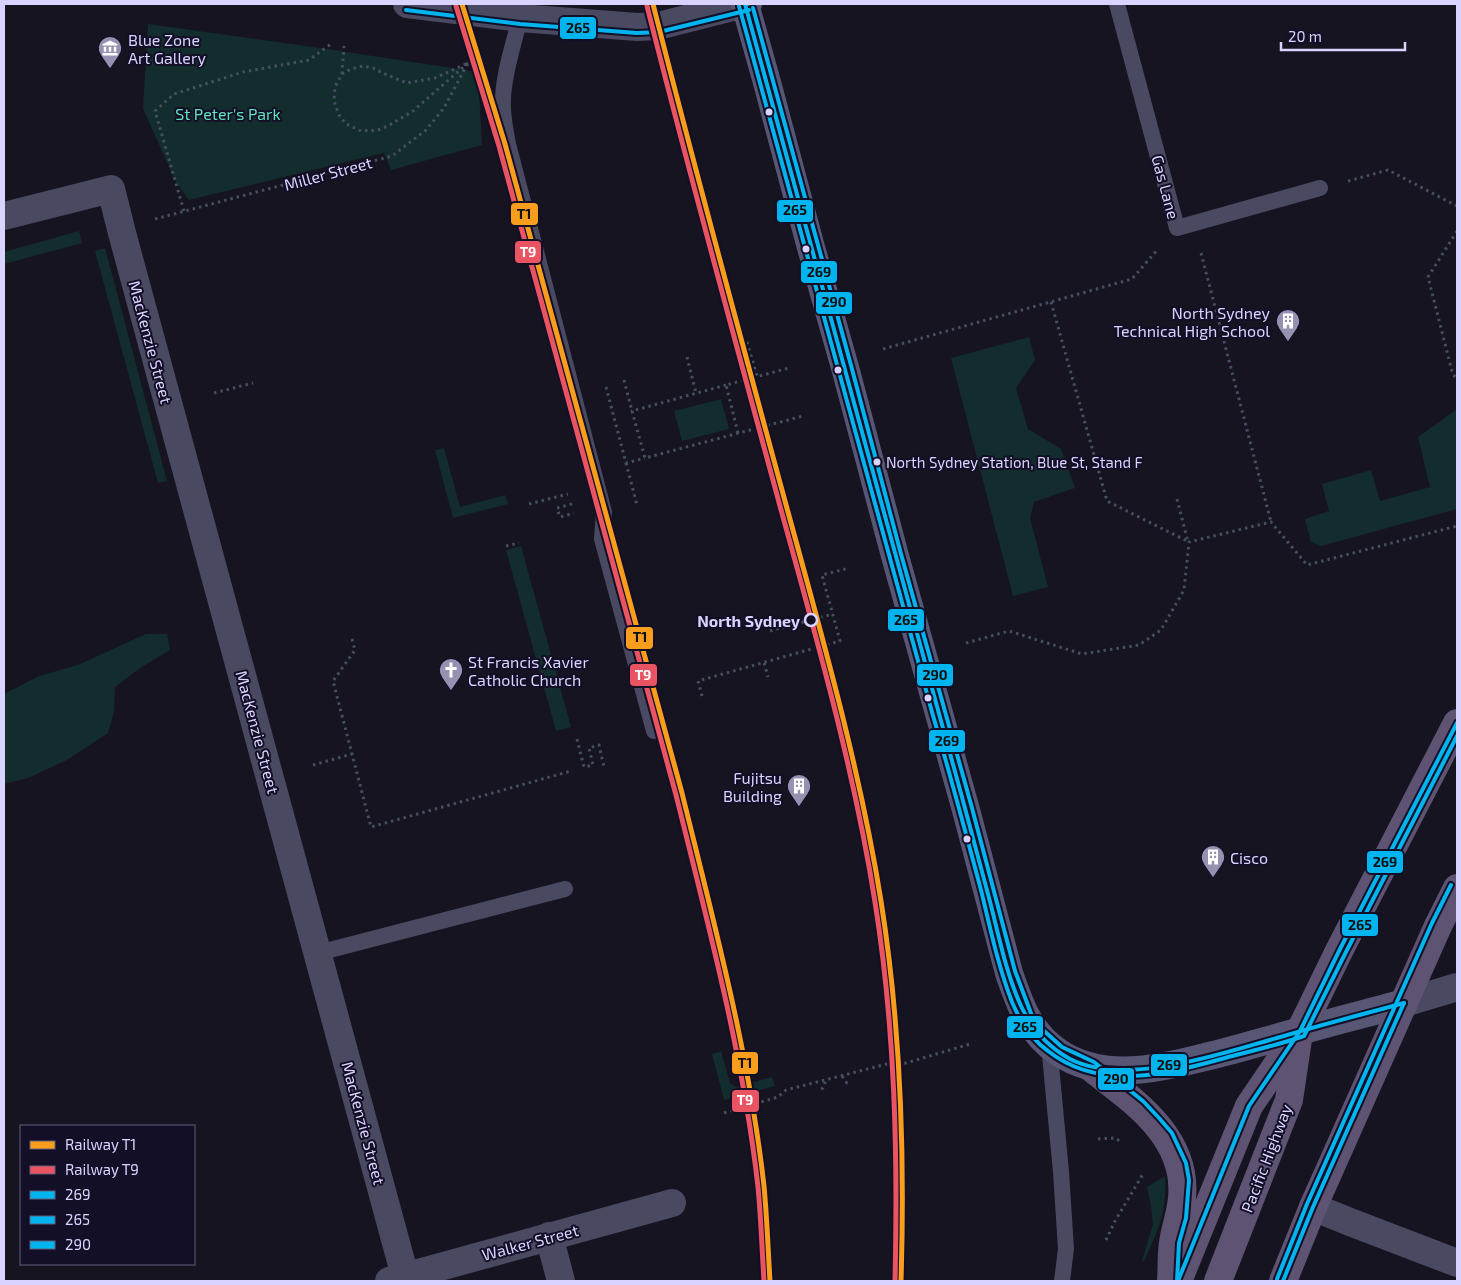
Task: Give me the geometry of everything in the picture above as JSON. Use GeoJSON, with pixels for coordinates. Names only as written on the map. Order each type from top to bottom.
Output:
{"type":"FeatureCollection","features":[{"type":"Feature","properties":{"kind":"main road"},"geometry":{"type":"LineString","coordinates":[[746,4],[1009,973],[1027,1019],[1038,1034],[1059,1052],[1090,1066],[1139,1106],[1166,1136],[1180,1165],[1183,1180],[1180,1217],[1173,1242],[1171,1281]]}},
{"type":"Feature","properties":{"kind":"main road","name":"Pacific Highway"},"geometry":{"type":"LineString","coordinates":[[1178,1281],[1249,1106],[1300,1031],[1340,949],[1457,723]]}},
{"type":"Feature","properties":{"kind":"main road"},"geometry":{"type":"LineString","coordinates":[[1283,1281],[1313,1207],[1438,926],[1457,888]]}},
{"type":"Feature","properties":{"kind":"main road"},"geometry":{"type":"LineString","coordinates":[[1090,1066],[1117,1070],[1143,1070],[1164,1067],[1236,1050],[1404,1003]]}},
{"type":"Feature","properties":{"kind":"main road","name":"Pacific Highway"},"geometry":{"type":"LineString","coordinates":[[1218,1281],[1289,1100],[1300,1031]]}},
{"type":"Feature","properties":{"kind":"street"},"geometry":{"type":"LineString","coordinates":[[407,4],[520,18],[637,27],[658,26],[746,4]]}},
{"type":"Feature","properties":{"kind":"street","name":"MacKenzie Street"},"geometry":{"type":"LineString","coordinates":[[4,216],[111,189],[318,953],[396,1279]]}},
{"type":"Feature","properties":{"kind":"street"},"geometry":{"type":"LineString","coordinates":[[1404,1003],[1457,987]]}},
{"type":"Feature","properties":{"kind":"street","name":"Walker Street"},"geometry":{"type":"LineString","coordinates":[[396,1279],[672,1204]]}},
{"type":"Feature","properties":{"kind":"street"},"geometry":{"type":"LineString","coordinates":[[1313,1207],[1457,1262]]}},
{"type":"Feature","properties":{"kind":"street"},"geometry":{"type":"LineString","coordinates":[[549,1236],[561,1281]]}},
{"type":"Feature","properties":{"kind":"lane","name":"Gas Lane"},"geometry":{"type":"LineString","coordinates":[[1117,4],[1177,228],[1320,188]]}},
{"type":"Feature","properties":{"kind":"lane"},"geometry":{"type":"LineString","coordinates":[[520,18],[503,97],[503,114],[508,144],[604,512],[602,539],[654,731]]}},
{"type":"Feature","properties":{"kind":"lane"},"geometry":{"type":"LineString","coordinates":[[318,953],[565,889]]}},
{"type":"Feature","properties":{"kind":"lane"},"geometry":{"type":"LineString","coordinates":[[1049,1044],[1066,1249],[1062,1281]]}},
{"type":"Feature","properties":{"kind":"path"},"geometry":{"type":"LineString","coordinates":[[184,210],[155,111],[174,94],[243,72],[308,60],[331,44]]}},
{"type":"Feature","properties":{"kind":"path"},"geometry":{"type":"LineString","coordinates":[[344,46],[342,74],[335,87],[334,101],[339,115],[346,124],[361,131],[378,130],[414,110],[468,63]]}},
{"type":"Feature","properties":{"kind":"path"},"geometry":{"type":"LineString","coordinates":[[342,74],[363,66],[373,68],[408,83],[435,78],[468,63]]}},
{"type":"Feature","properties":{"kind":"path","name":"Miller Street"},"geometry":{"type":"LineString","coordinates":[[153,219],[392,156],[426,130],[444,108],[468,63]]}},
{"type":"Feature","properties":{"kind":"path"},"geometry":{"type":"LineString","coordinates":[[1320,188],[1388,170],[1457,206]]}},
{"type":"Feature","properties":{"kind":"path"},"geometry":{"type":"LineString","coordinates":[[1194,224],[1271,522],[1307,565],[1457,526]]}},
{"type":"Feature","properties":{"kind":"path"},"geometry":{"type":"LineString","coordinates":[[884,349],[1132,279],[1177,228]]}},
{"type":"Feature","properties":{"kind":"path"},"geometry":{"type":"LineString","coordinates":[[1457,231],[1428,277],[1453,375],[1457,378]]}},
{"type":"Feature","properties":{"kind":"path"},"geometry":{"type":"LineString","coordinates":[[1051,302],[1107,501],[1189,542],[1271,522]]}},
{"type":"Feature","properties":{"kind":"path"},"geometry":{"type":"LineString","coordinates":[[748,342],[757,376]]}},
{"type":"Feature","properties":{"kind":"path"},"geometry":{"type":"LineString","coordinates":[[687,357],[696,393]]}},
{"type":"Feature","properties":{"kind":"path"},"geometry":{"type":"LineString","coordinates":[[632,411],[789,368]]}},
{"type":"Feature","properties":{"kind":"path"},"geometry":{"type":"LineString","coordinates":[[624,380],[645,458]]}},
{"type":"Feature","properties":{"kind":"path"},"geometry":{"type":"LineString","coordinates":[[214,393],[253,383]]}},
{"type":"Feature","properties":{"kind":"path"},"geometry":{"type":"LineString","coordinates":[[726,385],[738,433]]}},
{"type":"Feature","properties":{"kind":"path"},"geometry":{"type":"LineString","coordinates":[[606,387],[637,505]]}},
{"type":"Feature","properties":{"kind":"path"},"geometry":{"type":"LineString","coordinates":[[626,463],[803,416]]}},
{"type":"Feature","properties":{"kind":"path"},"geometry":{"type":"LineString","coordinates":[[529,504],[570,493],[573,504],[557,508],[560,517],[580,512]]}},
{"type":"Feature","properties":{"kind":"path"},"geometry":{"type":"LineString","coordinates":[[966,643],[1009,631],[1082,654],[1139,645],[1161,630],[1184,590],[1189,542],[1178,499]]}},
{"type":"Feature","properties":{"kind":"path"},"geometry":{"type":"LineString","coordinates":[[506,546],[518,543]]}},
{"type":"Feature","properties":{"kind":"path"},"geometry":{"type":"LineString","coordinates":[[702,696],[698,681],[840,641],[822,575],[849,568]]}},
{"type":"Feature","properties":{"kind":"path"},"geometry":{"type":"LineString","coordinates":[[770,631],[833,614]]}},
{"type":"Feature","properties":{"kind":"path"},"geometry":{"type":"LineString","coordinates":[[352,639],[355,650],[333,681],[371,827],[571,771]]}},
{"type":"Feature","properties":{"kind":"path"},"geometry":{"type":"LineString","coordinates":[[764,662],[768,677]]}},
{"type":"Feature","properties":{"kind":"path"},"geometry":{"type":"LineString","coordinates":[[577,739],[584,767],[593,765],[589,748],[599,745],[604,766]]}},
{"type":"Feature","properties":{"kind":"path"},"geometry":{"type":"LineString","coordinates":[[313,764],[352,754]]}},
{"type":"Feature","properties":{"kind":"path"},"geometry":{"type":"LineString","coordinates":[[724,1113],[778,1097],[786,1090],[887,1064],[912,1062],[970,1044]]}},
{"type":"Feature","properties":{"kind":"path"},"geometry":{"type":"LineString","coordinates":[[842,1076],[847,1083],[850,1082]]}},
{"type":"Feature","properties":{"kind":"path"},"geometry":{"type":"LineString","coordinates":[[821,1089],[826,1080]]}},
{"type":"Feature","properties":{"kind":"path"},"geometry":{"type":"LineString","coordinates":[[1098,1139],[1115,1138],[1128,1146]]}},
{"type":"Feature","properties":{"kind":"path"},"geometry":{"type":"LineString","coordinates":[[1106,1240],[1145,1169]]}},
{"type":"Feature","properties":{"kind":"green space","name":"St Peter's Park"},"geometry":{"type":"Polygon","coordinates":[[[148,24],[478,72],[482,145],[391,170],[384,153],[189,200],[176,182],[143,109],[148,24]]]}},
{"type":"Feature","properties":{"kind":"green space"},"geometry":{"type":"Polygon","coordinates":[[[79,231],[82,243],[4,264],[4,252],[79,231]]]}},
{"type":"Feature","properties":{"kind":"green space"},"geometry":{"type":"Polygon","coordinates":[[[105,248],[167,481],[158,483],[95,251],[105,248]]]}},
{"type":"Feature","properties":{"kind":"green space"},"geometry":{"type":"Polygon","coordinates":[[[1029,337],[1035,360],[1016,388],[1028,429],[1061,449],[1075,488],[1034,502],[1030,518],[1048,587],[1013,596],[951,358],[1029,337]]]}},
{"type":"Feature","properties":{"kind":"green space"},"geometry":{"type":"Polygon","coordinates":[[[721,399],[729,429],[682,441],[674,411],[721,399]]]}},
{"type":"Feature","properties":{"kind":"green space"},"geometry":{"type":"Polygon","coordinates":[[[1457,409],[1457,509],[1321,546],[1311,542],[1305,519],[1329,511],[1322,484],[1371,470],[1380,501],[1430,487],[1418,437],[1457,409]]]}},
{"type":"Feature","properties":{"kind":"green space"},"geometry":{"type":"Polygon","coordinates":[[[444,448],[460,507],[505,495],[508,504],[453,518],[435,450],[444,448]]]}},
{"type":"Feature","properties":{"kind":"green space"},"geometry":{"type":"Polygon","coordinates":[[[521,546],[571,727],[556,731],[506,550],[521,546]]]}},
{"type":"Feature","properties":{"kind":"green space"},"geometry":{"type":"Polygon","coordinates":[[[146,634],[167,634],[170,650],[140,668],[115,687],[114,712],[108,733],[67,760],[28,778],[4,784],[4,694],[39,676],[78,665],[146,634]]]}},
{"type":"Feature","properties":{"kind":"green space"},"geometry":{"type":"Polygon","coordinates":[[[721,1051],[730,1083],[736,1087],[772,1077],[775,1086],[724,1100],[712,1054],[721,1051]]]}},
{"type":"Feature","properties":{"kind":"green space"},"geometry":{"type":"Polygon","coordinates":[[[1165,1176],[1165,1200],[1161,1220],[1144,1261],[1142,1261],[1153,1224],[1147,1187],[1165,1176]]]}},
{"type":"Feature","properties":{"kind":"rail line","name":"T1"},"geometry":{"type":"LineString","coordinates":[[462,4],[505,144],[682,793],[718,939],[740,1037],[757,1136],[764,1186],[770,1281]]}},
{"type":"Feature","properties":{"kind":"rail line","name":"T1"},"geometry":{"type":"LineString","coordinates":[[653,4],[719,258],[827,657],[863,803],[888,948],[897,1043],[902,1138],[901,1281]]}},
{"type":"Feature","properties":{"kind":"rail line","name":"T9"},"geometry":{"type":"LineString","coordinates":[[456,6],[499,146],[676,795],[712,941],[734,1039],[751,1137],[758,1187],[764,1281]]}},
{"type":"Feature","properties":{"kind":"rail line","name":"T9"},"geometry":{"type":"LineString","coordinates":[[647,6],[712,256],[820,654],[845,752],[866,852],[882,949],[891,1043],[896,1186],[895,1281]]}},
{"type":"Feature","properties":{"kind":"transit line","name":"269"},"geometry":{"type":"LineString","coordinates":[[748,4],[745,4],[1006,965],[1015,993],[1030,1022],[1041,1037],[1070,1059],[1093,1067],[1119,1070],[1147,1069],[1205,1058],[1404,1003]]}},
{"type":"Feature","properties":{"kind":"transit line","name":"265"},"geometry":{"type":"LineString","coordinates":[[739,6],[963,823],[998,960],[1015,1009],[1022,1023],[1036,1041],[1068,1064],[1089,1072],[1134,1076],[1157,1074],[1203,1064],[1304,1036],[1457,736]]}},
{"type":"Feature","properties":{"kind":"transit line","name":"290"},"geometry":{"type":"LineString","coordinates":[[753,8],[1015,971],[1032,1016],[1043,1030],[1062,1047],[1094,1062],[1143,1101],[1172,1133],[1186,1163],[1189,1180],[1186,1218],[1179,1243],[1177,1281]]}},
{"type":"Feature","properties":{"kind":"transit line","name":"265"},"geometry":{"type":"LineString","coordinates":[[406,10],[520,24],[637,33],[659,32],[749,10]]}},
{"type":"Feature","properties":{"kind":"transit line","name":"269"},"geometry":{"type":"LineString","coordinates":[[1178,1281],[1249,1106],[1300,1031],[1340,949],[1457,723]]}},
{"type":"Feature","properties":{"kind":"transit line","name":"290"},"geometry":{"type":"LineString","coordinates":[[1277,1279],[1307,1204],[1432,923],[1451,885]]}},
{"type":"Feature","properties":{"kind":"transit line","name":"269"},"geometry":{"type":"LineString","coordinates":[[1283,1281],[1313,1207],[1404,1003]]}},
{"type":"Feature","properties":{"kind":"place","name":"Blue Zone Art Gallery"},"geometry":{"type":"Point","coordinates":[110,69]}},
{"type":"Feature","properties":{"kind":"place","name":"North Sydney Technical High School"},"geometry":{"type":"Point","coordinates":[1288,342]}},
{"type":"Feature","properties":{"kind":"place","name":"North Sydney Station, Blue St, Stand F"},"geometry":{"type":"Point","coordinates":[877,462]}},
{"type":"Feature","properties":{"kind":"place","name":"North Sydney"},"geometry":{"type":"Point","coordinates":[811,620]}},
{"type":"Feature","properties":{"kind":"place","name":"St Francis Xavier Catholic Church"},"geometry":{"type":"Point","coordinates":[451,691]}},
{"type":"Feature","properties":{"kind":"place","name":"Fujitsu Building"},"geometry":{"type":"Point","coordinates":[799,807]}},
{"type":"Feature","properties":{"kind":"place","name":"Cisco"},"geometry":{"type":"Point","coordinates":[1213,878]}}]}
